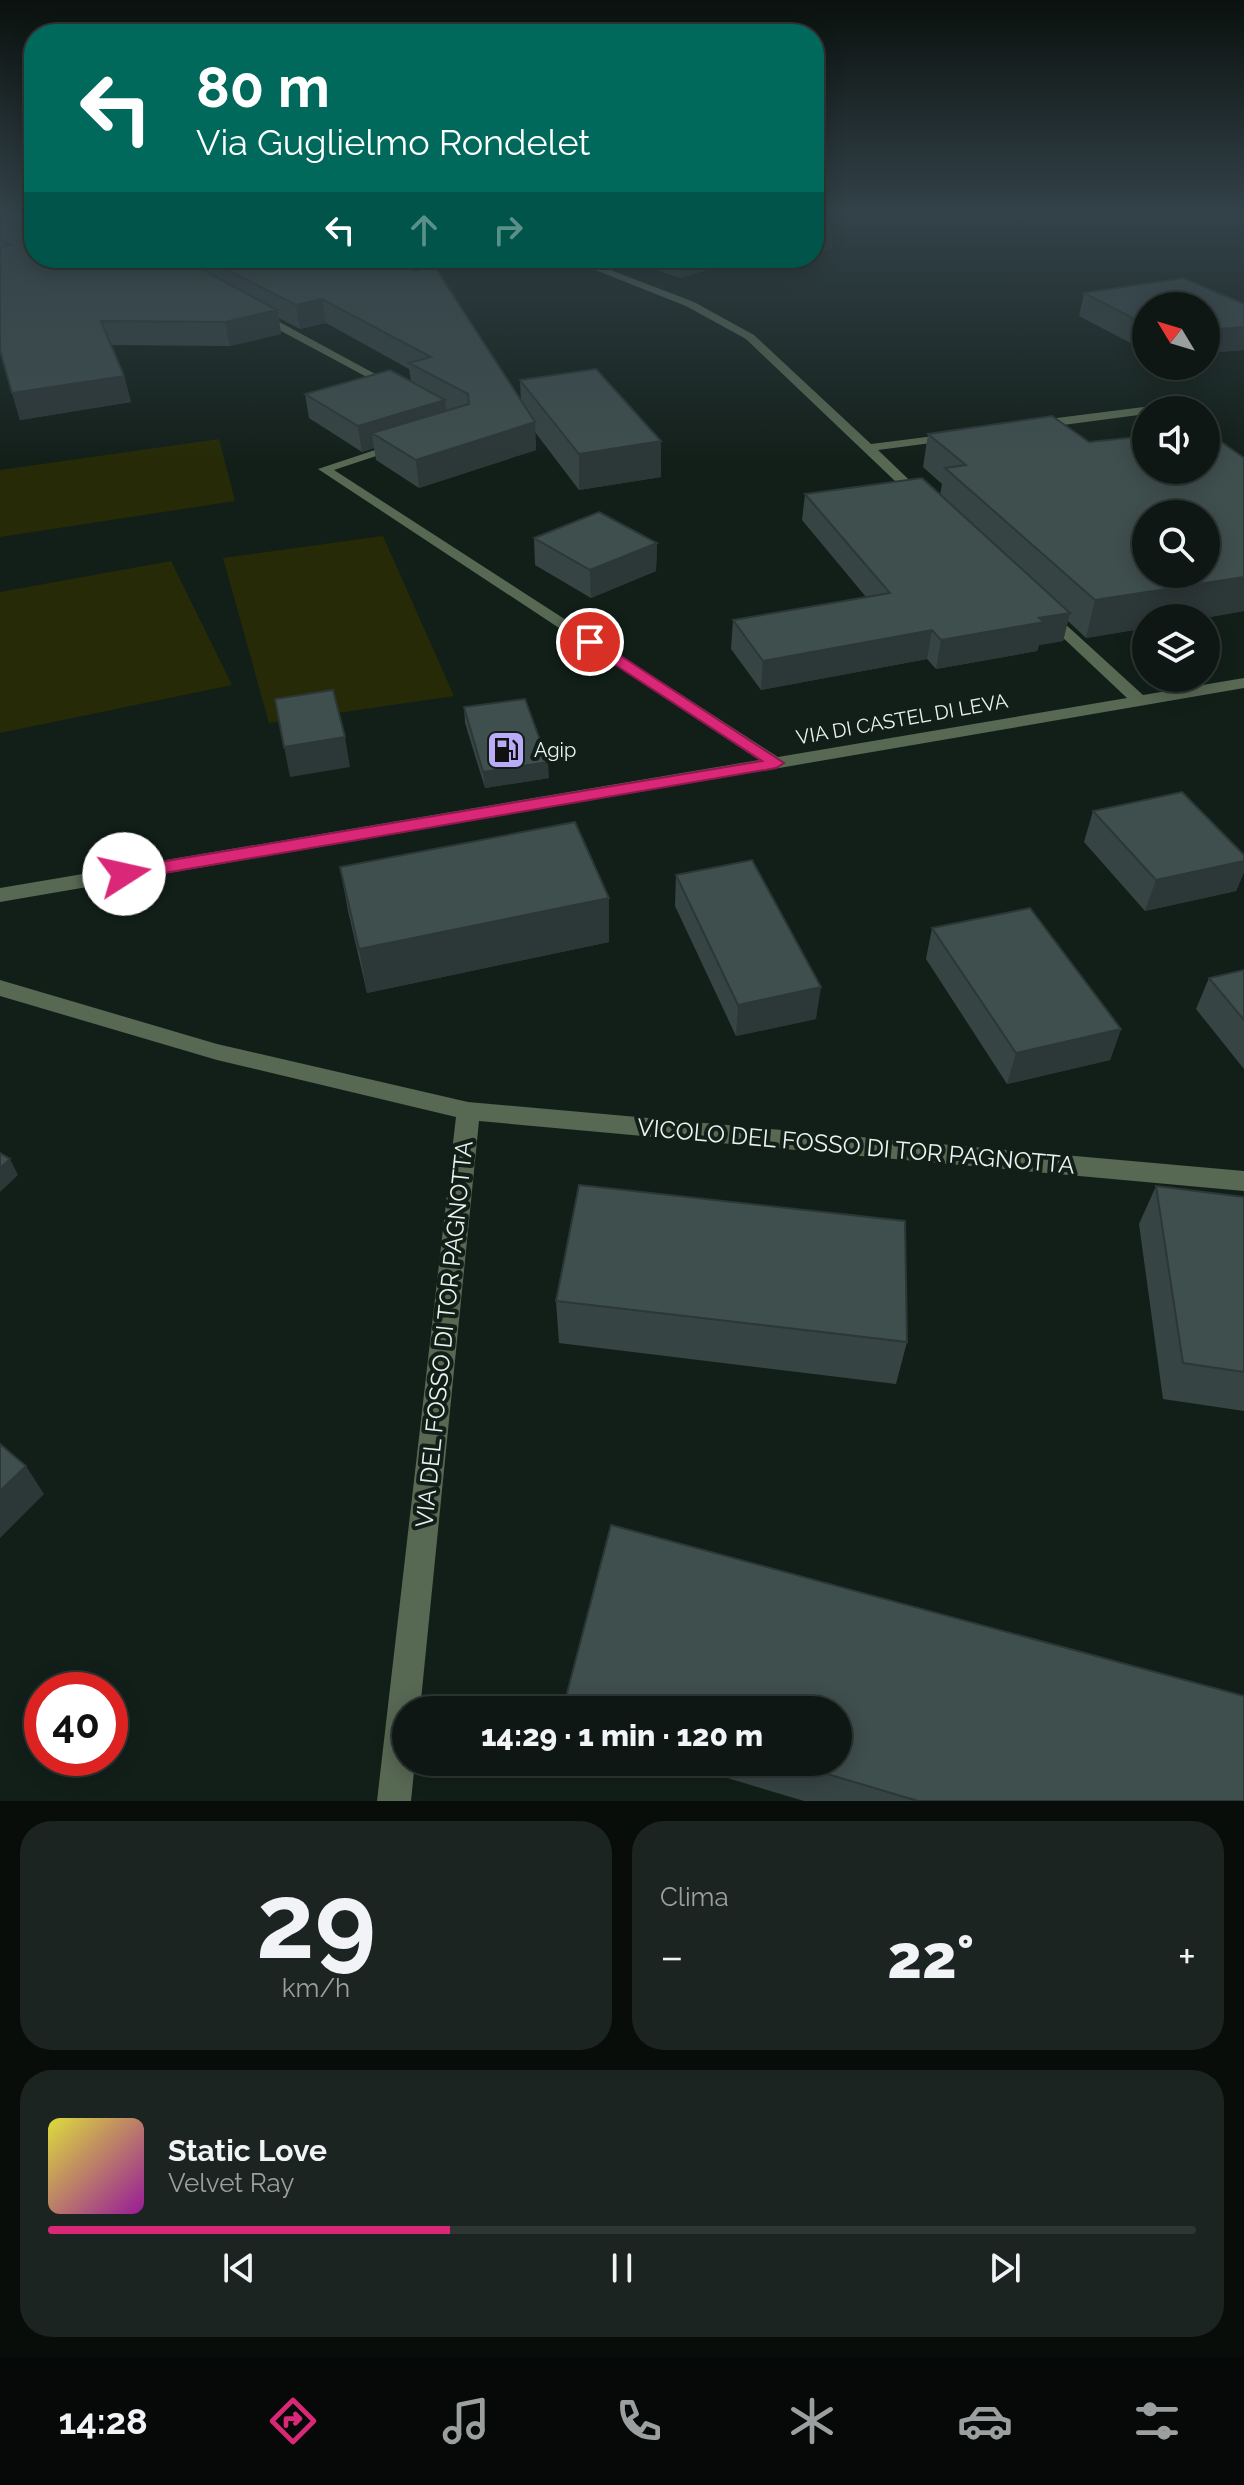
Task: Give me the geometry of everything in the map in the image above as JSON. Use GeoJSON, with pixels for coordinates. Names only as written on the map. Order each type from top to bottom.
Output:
{"type":"FeatureCollection","features":[{"type":"Feature","properties":{"kind":"street"},"geometry":{"type":"LineString","coordinates":[[667,295],[741,330],[764,348],[935,511]]}},
{"type":"Feature","properties":{"kind":"street"},"geometry":{"type":"LineString","coordinates":[[248,309],[411,397]]}},
{"type":"Feature","properties":{"kind":"street"},"geometry":{"type":"LineString","coordinates":[[1024,426],[1132,412]]}},
{"type":"Feature","properties":{"kind":"street"},"geometry":{"type":"LineString","coordinates":[[867,448],[961,435]]}},
{"type":"Feature","properties":{"kind":"street"},"geometry":{"type":"LineString","coordinates":[[409,444],[324,469],[776,763]]}},
{"type":"Feature","properties":{"kind":"street"},"geometry":{"type":"LineString","coordinates":[[1037,606],[1140,701]]}},
{"type":"Feature","properties":{"kind":"street","name":"VIA DI CASTEL DI LEVA"},"geometry":{"type":"LineString","coordinates":[[0,895],[1244,683]]}},
{"type":"Feature","properties":{"kind":"street","name":"VIA DEL FOSSO DI TOR PAGNOTTA"},"geometry":{"type":"LineString","coordinates":[[0,988],[217,1052],[468,1111],[394,1801]]}},
{"type":"Feature","properties":{"kind":"street","name":"VICOLO DEL FOSSO DI TOR PAGNOTTA"},"geometry":{"type":"LineString","coordinates":[[468,1111],[1244,1181]]}},
{"type":"Feature","properties":{"kind":"green space"},"geometry":{"type":"Polygon","coordinates":[[[219,439],[235,501],[0,537],[0,470],[219,439]]]}},
{"type":"Feature","properties":{"kind":"green space"},"geometry":{"type":"Polygon","coordinates":[[[383,536],[454,696],[269,723],[223,558],[383,536]]]}},
{"type":"Feature","properties":{"kind":"green space"},"geometry":{"type":"Polygon","coordinates":[[[171,561],[232,685],[0,733],[0,592],[171,561]]]}},
{"type":"Feature","properties":{"kind":"building"},"geometry":{"type":"Polygon","coordinates":[[[0,295],[249,295],[277,310],[225,322],[101,321],[124,376],[12,393],[0,350],[0,295]]]}},
{"type":"Feature","properties":{"kind":"building"},"geometry":{"type":"Polygon","coordinates":[[[277,295],[453,295],[535,422],[416,460],[372,433],[469,404],[468,394],[409,363],[431,357],[322,299],[296,305],[277,295]]]}},
{"type":"Feature","properties":{"kind":"building"},"geometry":{"type":"Polygon","coordinates":[[[1088,295],[1132,295],[1132,318],[1088,295]]]}},
{"type":"Feature","properties":{"kind":"building"},"geometry":{"type":"Polygon","coordinates":[[[1220,295],[1244,304],[1244,327],[1220,329],[1220,295]]]}},
{"type":"Feature","properties":{"kind":"building"},"geometry":{"type":"Polygon","coordinates":[[[596,369],[661,441],[579,454],[520,380],[596,369]]]}},
{"type":"Feature","properties":{"kind":"building"},"geometry":{"type":"Polygon","coordinates":[[[390,370],[445,400],[358,426],[305,394],[390,370]]]}},
{"type":"Feature","properties":{"kind":"building"},"geometry":{"type":"Polygon","coordinates":[[[1052,416],[1089,442],[1132,437],[1132,484],[1220,484],[1220,441],[1244,458],[1244,577],[1220,581],[1220,500],[1132,500],[1132,588],[1173,588],[1095,600],[945,468],[966,465],[928,434],[1052,416]]]}},
{"type":"Feature","properties":{"kind":"building"},"geometry":{"type":"Polygon","coordinates":[[[922,478],[1070,613],[1039,618],[1044,622],[941,640],[932,630],[763,661],[733,620],[890,593],[805,494],[922,478]]]}},
{"type":"Feature","properties":{"kind":"building"},"geometry":{"type":"Polygon","coordinates":[[[599,512],[657,543],[590,570],[534,538],[599,512]]]}},
{"type":"Feature","properties":{"kind":"building"},"geometry":{"type":"Polygon","coordinates":[[[333,690],[345,737],[284,747],[275,699],[333,690]]]}},
{"type":"Feature","properties":{"kind":"building","name":"Agip"},"geometry":{"type":"Polygon","coordinates":[[[525,699],[548,762],[483,772],[464,707],[525,699]]]}},
{"type":"Feature","properties":{"kind":"building"},"geometry":{"type":"Polygon","coordinates":[[[1182,792],[1244,855],[1244,861],[1156,880],[1093,811],[1182,792]]]}},
{"type":"Feature","properties":{"kind":"building"},"geometry":{"type":"Polygon","coordinates":[[[575,822],[609,898],[359,949],[340,867],[575,822]]]}},
{"type":"Feature","properties":{"kind":"building"},"geometry":{"type":"Polygon","coordinates":[[[752,860],[821,987],[738,1005],[676,875],[752,860]]]}},
{"type":"Feature","properties":{"kind":"building"},"geometry":{"type":"Polygon","coordinates":[[[1030,908],[1121,1029],[1016,1053],[932,928],[1030,908]]]}},
{"type":"Feature","properties":{"kind":"building"},"geometry":{"type":"Polygon","coordinates":[[[1244,970],[1244,1020],[1209,978],[1244,970]]]}},
{"type":"Feature","properties":{"kind":"building"},"geometry":{"type":"Polygon","coordinates":[[[0,1153],[10,1159],[0,1168],[0,1153]]]}},
{"type":"Feature","properties":{"kind":"building"},"geometry":{"type":"Polygon","coordinates":[[[579,1185],[905,1221],[907,1342],[556,1301],[579,1185]]]}},
{"type":"Feature","properties":{"kind":"building"},"geometry":{"type":"Polygon","coordinates":[[[1156,1186],[1244,1197],[1244,1372],[1183,1363],[1156,1186]]]}},
{"type":"Feature","properties":{"kind":"building"},"geometry":{"type":"Polygon","coordinates":[[[0,1444],[26,1466],[0,1491],[0,1444]]]}},
{"type":"Feature","properties":{"kind":"building"},"geometry":{"type":"Polygon","coordinates":[[[611,1525],[1244,1696],[1244,1801],[918,1801],[834,1776],[852,1776],[852,1696],[566,1696],[611,1525]]]}},
{"type":"Feature","properties":{"kind":"place","name":"Agip"},"geometry":{"type":"Point","coordinates":[506,750]}},
{"type":"Feature","properties":{"kind":"route"},"geometry":{"type":"LineString","coordinates":[[124,874],[776,763],[590,642]]}}]}
